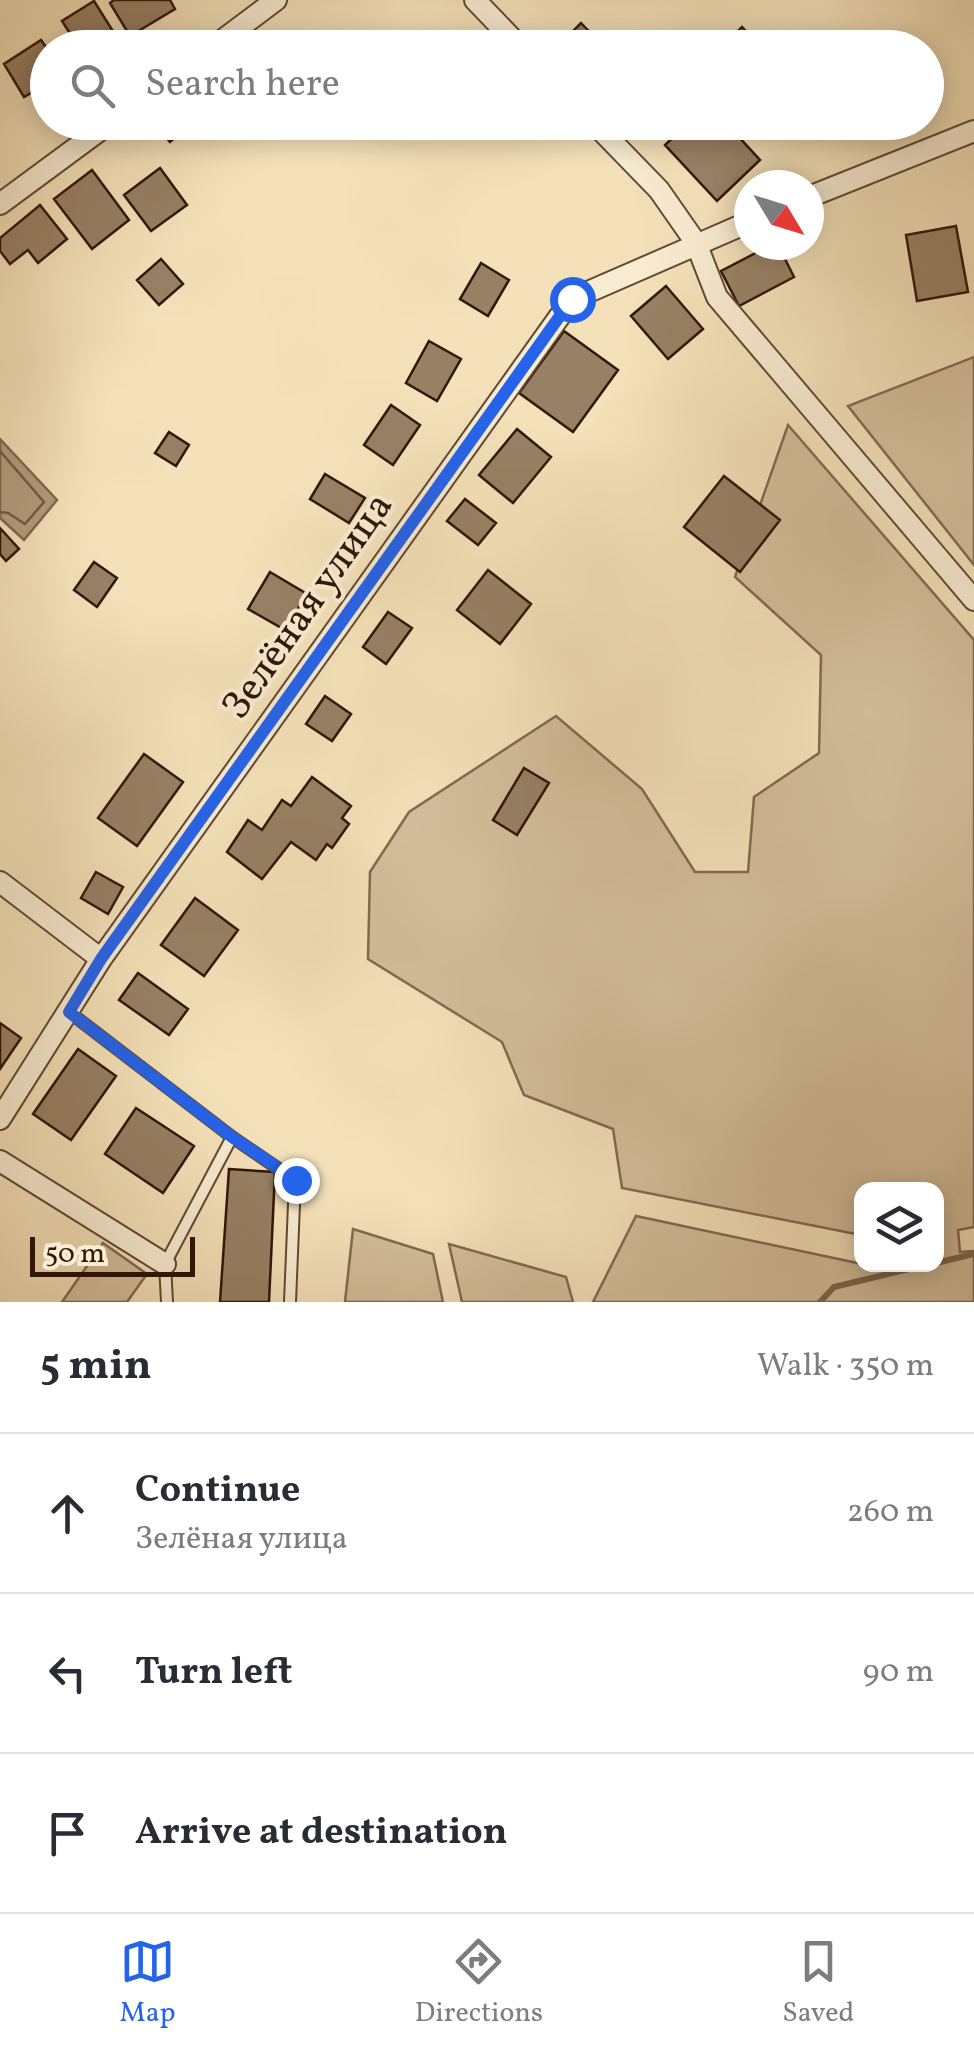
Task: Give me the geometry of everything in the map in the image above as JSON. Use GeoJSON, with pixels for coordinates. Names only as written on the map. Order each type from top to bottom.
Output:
{"type":"FeatureCollection","features":[{"type":"Feature","properties":{"kind":"street"},"geometry":{"type":"LineString","coordinates":[[236,30],[276,0]]}},
{"type":"Feature","properties":{"kind":"street"},"geometry":{"type":"LineString","coordinates":[[475,0],[504,30]]}},
{"type":"Feature","properties":{"kind":"street"},"geometry":{"type":"LineString","coordinates":[[824,192],[974,132]]}},
{"type":"Feature","properties":{"kind":"street"},"geometry":{"type":"LineString","coordinates":[[0,204],[86,140]]}},
{"type":"Feature","properties":{"kind":"street"},"geometry":{"type":"LineString","coordinates":[[610,140],[658,190],[696,243],[718,297],[974,600]]}},
{"type":"Feature","properties":{"kind":"street","name":"Зелёная улица"},"geometry":{"type":"LineString","coordinates":[[0,1119],[101,959],[572,299],[734,228]]}},
{"type":"Feature","properties":{"kind":"street"},"geometry":{"type":"LineString","coordinates":[[0,882],[101,959]]}},
{"type":"Feature","properties":{"kind":"street"},"geometry":{"type":"LineString","coordinates":[[0,1161],[166,1264]]}},
{"type":"Feature","properties":{"kind":"lane"},"geometry":{"type":"LineString","coordinates":[[69,1012],[232,1137],[296,1180],[290,1302]]}},
{"type":"Feature","properties":{"kind":"lane"},"geometry":{"type":"LineString","coordinates":[[168,1302],[166,1264],[232,1137]]}},
{"type":"Feature","properties":{"kind":"shaded area"},"geometry":{"type":"Polygon","coordinates":[[[974,357],[974,565],[848,406],[974,357]]]}},
{"type":"Feature","properties":{"kind":"shaded area"},"geometry":{"type":"Polygon","coordinates":[[[788,425],[974,640],[974,1227],[958,1230],[960,1252],[974,1251],[974,1302],[593,1302],[636,1216],[854,1262],[854,1272],[944,1272],[944,1182],[854,1182],[854,1234],[622,1188],[613,1129],[524,1095],[502,1042],[368,959],[370,872],[409,812],[556,716],[642,789],[695,872],[748,872],[754,797],[819,753],[821,655],[735,577],[788,425]]]}},
{"type":"Feature","properties":{"kind":"shaded area"},"geometry":{"type":"Polygon","coordinates":[[[353,1229],[433,1254],[443,1302],[345,1302],[353,1229]]]}},
{"type":"Feature","properties":{"kind":"shaded area"},"geometry":{"type":"Polygon","coordinates":[[[103,1243],[147,1274],[127,1302],[62,1302],[103,1243]]]}},
{"type":"Feature","properties":{"kind":"shaded area"},"geometry":{"type":"Polygon","coordinates":[[[449,1244],[566,1277],[573,1302],[462,1302],[449,1244]]]}},
{"type":"Feature","properties":{"kind":"water"},"geometry":{"type":"Polygon","coordinates":[[[0,439],[57,500],[24,540],[0,518],[0,439]]]}},
{"type":"Feature","properties":{"kind":"building"},"geometry":{"type":"Polygon","coordinates":[[[170,0],[175,9],[140,30],[126,30],[110,3],[170,0]]]}},
{"type":"Feature","properties":{"kind":"building"},"geometry":{"type":"Polygon","coordinates":[[[94,1],[112,30],[68,30],[62,21],[94,1]]]}},
{"type":"Feature","properties":{"kind":"building"},"geometry":{"type":"Polygon","coordinates":[[[30,47],[30,94],[24,97],[4,64],[30,47]]]}},
{"type":"Feature","properties":{"kind":"building"},"geometry":{"type":"Polygon","coordinates":[[[670,140],[742,140],[760,160],[750,170],[734,170],[734,185],[717,201],[665,145],[670,140]]]}},
{"type":"Feature","properties":{"kind":"building"},"geometry":{"type":"Polygon","coordinates":[[[160,168],[187,205],[151,231],[124,195],[160,168]]]}},
{"type":"Feature","properties":{"kind":"building"},"geometry":{"type":"Polygon","coordinates":[[[92,170],[129,220],[92,249],[54,199],[92,170]]]}},
{"type":"Feature","properties":{"kind":"building"},"geometry":{"type":"Polygon","coordinates":[[[40,205],[67,239],[38,263],[28,250],[10,264],[0,251],[0,238],[40,205]]]}},
{"type":"Feature","properties":{"kind":"building"},"geometry":{"type":"Polygon","coordinates":[[[956,226],[968,292],[917,301],[906,235],[956,226]]]}},
{"type":"Feature","properties":{"kind":"building"},"geometry":{"type":"Polygon","coordinates":[[[161,259],[183,284],[159,305],[137,280],[161,259]]]}},
{"type":"Feature","properties":{"kind":"building"},"geometry":{"type":"Polygon","coordinates":[[[742,260],[786,260],[794,277],[739,306],[721,271],[742,260]]]}},
{"type":"Feature","properties":{"kind":"building"},"geometry":{"type":"Polygon","coordinates":[[[481,263],[509,280],[488,316],[460,299],[481,263]]]}},
{"type":"Feature","properties":{"kind":"building"},"geometry":{"type":"Polygon","coordinates":[[[666,286],[703,329],[668,359],[631,316],[666,286]]]}},
{"type":"Feature","properties":{"kind":"building"},"geometry":{"type":"Polygon","coordinates":[[[564,331],[618,370],[573,432],[519,393],[564,331]]]}},
{"type":"Feature","properties":{"kind":"building"},"geometry":{"type":"Polygon","coordinates":[[[429,341],[461,359],[437,401],[406,383],[429,341]]]}},
{"type":"Feature","properties":{"kind":"building"},"geometry":{"type":"Polygon","coordinates":[[[391,405],[420,425],[393,465],[364,445],[391,405]]]}},
{"type":"Feature","properties":{"kind":"building"},"geometry":{"type":"Polygon","coordinates":[[[517,429],[551,457],[513,503],[479,475],[517,429]]]}},
{"type":"Feature","properties":{"kind":"building"},"geometry":{"type":"Polygon","coordinates":[[[169,432],[189,445],[176,466],[155,453],[169,432]]]}},
{"type":"Feature","properties":{"kind":"building"},"geometry":{"type":"Polygon","coordinates":[[[325,474],[365,498],[349,523],[310,499],[325,474]]]}},
{"type":"Feature","properties":{"kind":"building"},"geometry":{"type":"Polygon","coordinates":[[[724,476],[780,520],[740,572],[684,527],[724,476]]]}},
{"type":"Feature","properties":{"kind":"building"},"geometry":{"type":"Polygon","coordinates":[[[465,499],[496,523],[478,545],[447,521],[465,499]]]}},
{"type":"Feature","properties":{"kind":"building"},"geometry":{"type":"Polygon","coordinates":[[[0,528],[19,549],[6,561],[0,554],[0,528]]]}},
{"type":"Feature","properties":{"kind":"building"},"geometry":{"type":"Polygon","coordinates":[[[94,562],[117,578],[97,607],[74,590],[94,562]]]}},
{"type":"Feature","properties":{"kind":"building"},"geometry":{"type":"Polygon","coordinates":[[[488,570],[531,604],[500,644],[457,610],[488,570]]]}},
{"type":"Feature","properties":{"kind":"building"},"geometry":{"type":"Polygon","coordinates":[[[270,572],[307,594],[285,630],[248,609],[270,572]]]}},
{"type":"Feature","properties":{"kind":"building"},"geometry":{"type":"Polygon","coordinates":[[[388,612],[412,628],[386,664],[363,647],[388,612]]]}},
{"type":"Feature","properties":{"kind":"building"},"geometry":{"type":"Polygon","coordinates":[[[325,696],[351,714],[332,741],[306,724],[325,696]]]}},
{"type":"Feature","properties":{"kind":"building"},"geometry":{"type":"Polygon","coordinates":[[[144,754],[183,782],[137,846],[98,818],[144,754]]]}},
{"type":"Feature","properties":{"kind":"building"},"geometry":{"type":"Polygon","coordinates":[[[524,768],[549,783],[517,835],[493,820],[524,768]]]}},
{"type":"Feature","properties":{"kind":"building"},"geometry":{"type":"Polygon","coordinates":[[[312,777],[351,806],[342,818],[349,824],[332,848],[327,844],[316,860],[291,842],[262,879],[227,852],[248,820],[262,830],[282,800],[291,806],[312,777]]]}},
{"type":"Feature","properties":{"kind":"building"},"geometry":{"type":"Polygon","coordinates":[[[96,872],[123,887],[108,914],[81,898],[96,872]]]}},
{"type":"Feature","properties":{"kind":"building"},"geometry":{"type":"Polygon","coordinates":[[[195,898],[238,930],[204,976],[161,945],[195,898]]]}},
{"type":"Feature","properties":{"kind":"building"},"geometry":{"type":"Polygon","coordinates":[[[138,973],[188,1009],[169,1035],[119,1000],[138,973]]]}},
{"type":"Feature","properties":{"kind":"building"},"geometry":{"type":"Polygon","coordinates":[[[0,1023],[21,1038],[0,1069],[0,1023]]]}},
{"type":"Feature","properties":{"kind":"building"},"geometry":{"type":"Polygon","coordinates":[[[78,1049],[116,1076],[71,1140],[33,1114],[78,1049]]]}},
{"type":"Feature","properties":{"kind":"building"},"geometry":{"type":"Polygon","coordinates":[[[136,1108],[194,1146],[163,1193],[105,1154],[136,1108]]]}},
{"type":"Feature","properties":{"kind":"building"},"geometry":{"type":"Polygon","coordinates":[[[229,1169],[275,1172],[269,1302],[220,1302],[229,1169]]]}},
{"type":"Feature","properties":{"kind":"waterway"},"geometry":{"type":"LineString","coordinates":[[944,1261],[974,1254]]}},
{"type":"Feature","properties":{"kind":"waterway"},"geometry":{"type":"LineString","coordinates":[[820,1302],[834,1287],[897,1272]]}},
{"type":"Feature","properties":{"kind":"route"},"geometry":{"type":"LineString","coordinates":[[296,1180],[232,1137],[69,1012],[101,959],[572,299]]}}]}
